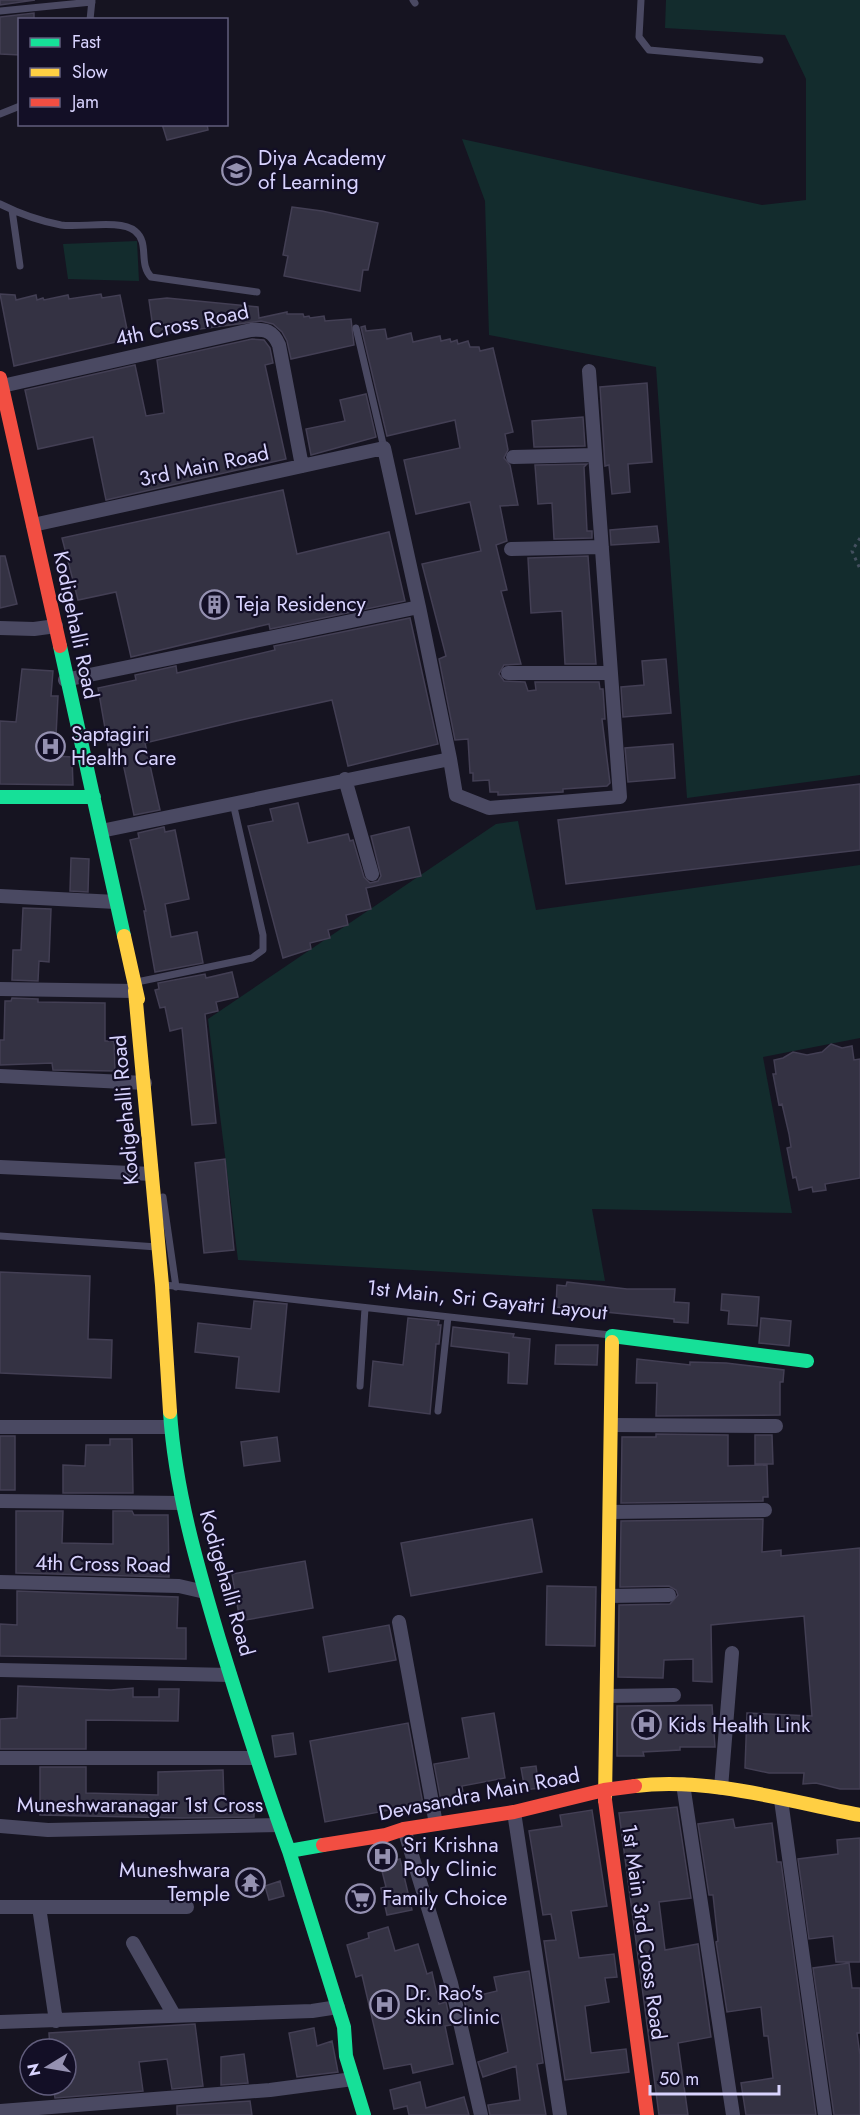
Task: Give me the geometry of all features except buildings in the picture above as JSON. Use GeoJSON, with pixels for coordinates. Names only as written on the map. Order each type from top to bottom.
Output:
{"type":"FeatureCollection","features":[{"type":"Feature","properties":{"kind":"street","name":"4th Cross Road"},"geometry":{"type":"LineString","coordinates":[[1,382],[240,332],[264,329],[275,335],[279,345],[302,466]]}},
{"type":"Feature","properties":{"kind":"street"},"geometry":{"type":"LineString","coordinates":[[384,448],[419,607],[456,795],[489,808],[620,797],[589,371]]}},
{"type":"Feature","properties":{"kind":"street","name":"Kodigehalli Road"},"geometry":{"type":"LineString","coordinates":[[1,382],[56,626],[65,680],[94,797],[135,987],[145,1083],[157,1247],[169,1286],[171,1427],[183,1503],[205,1592],[255,1758],[292,1851]]}},
{"type":"Feature","properties":{"kind":"street","name":"3rd Main Road"},"geometry":{"type":"LineString","coordinates":[[33,525],[384,448]]}},
{"type":"Feature","properties":{"kind":"street"},"geometry":{"type":"LineString","coordinates":[[513,457],[595,455]]}},
{"type":"Feature","properties":{"kind":"street"},"geometry":{"type":"LineString","coordinates":[[512,549],[602,546]]}},
{"type":"Feature","properties":{"kind":"street"},"geometry":{"type":"LineString","coordinates":[[65,680],[419,607]]}},
{"type":"Feature","properties":{"kind":"street"},"geometry":{"type":"LineString","coordinates":[[0,627],[34,629],[56,626]]}},
{"type":"Feature","properties":{"kind":"street"},"geometry":{"type":"LineString","coordinates":[[508,673],[611,673]]}},
{"type":"Feature","properties":{"kind":"street"},"geometry":{"type":"LineString","coordinates":[[101,831],[450,759]]}},
{"type":"Feature","properties":{"kind":"street"},"geometry":{"type":"LineString","coordinates":[[345,779],[372,874]]}},
{"type":"Feature","properties":{"kind":"street"},"geometry":{"type":"LineString","coordinates":[[0,797],[94,797]]}},
{"type":"Feature","properties":{"kind":"street"},"geometry":{"type":"LineString","coordinates":[[0,896],[117,902]]}},
{"type":"Feature","properties":{"kind":"street"},"geometry":{"type":"LineString","coordinates":[[0,989],[135,987]]}},
{"type":"Feature","properties":{"kind":"street"},"geometry":{"type":"LineString","coordinates":[[0,1076],[145,1083]]}},
{"type":"Feature","properties":{"kind":"street"},"geometry":{"type":"LineString","coordinates":[[0,1167],[152,1174]]}},
{"type":"Feature","properties":{"kind":"street","name":"1st Main, Sri Gayatri Layout"},"geometry":{"type":"LineString","coordinates":[[612,1336],[807,1361]]}},
{"type":"Feature","properties":{"kind":"street","name":"1st Main 3rd Cross Road"},"geometry":{"type":"LineString","coordinates":[[612,1336],[604,1790],[647,2115]]}},
{"type":"Feature","properties":{"kind":"street"},"geometry":{"type":"LineString","coordinates":[[611,1425],[776,1426]]}},
{"type":"Feature","properties":{"kind":"street"},"geometry":{"type":"LineString","coordinates":[[0,1427],[171,1427]]}},
{"type":"Feature","properties":{"kind":"street"},"geometry":{"type":"LineString","coordinates":[[0,1501],[183,1503]]}},
{"type":"Feature","properties":{"kind":"street"},"geometry":{"type":"LineString","coordinates":[[610,1512],[765,1510]]}},
{"type":"Feature","properties":{"kind":"street","name":"4th Cross Road"},"geometry":{"type":"LineString","coordinates":[[0,1582],[179,1586],[205,1592]]}},
{"type":"Feature","properties":{"kind":"street"},"geometry":{"type":"LineString","coordinates":[[608,1596],[669,1595]]}},
{"type":"Feature","properties":{"kind":"street"},"geometry":{"type":"LineString","coordinates":[[399,1622],[436,1824]]}},
{"type":"Feature","properties":{"kind":"street"},"geometry":{"type":"LineString","coordinates":[[721,1788],[732,1653]]}},
{"type":"Feature","properties":{"kind":"street"},"geometry":{"type":"LineString","coordinates":[[0,1670],[231,1675]]}},
{"type":"Feature","properties":{"kind":"street"},"geometry":{"type":"LineString","coordinates":[[607,1696],[674,1695]]}},
{"type":"Feature","properties":{"kind":"street"},"geometry":{"type":"LineString","coordinates":[[0,1758],[255,1758]]}},
{"type":"Feature","properties":{"kind":"street"},"geometry":{"type":"LineString","coordinates":[[683,1784],[733,2115]]}},
{"type":"Feature","properties":{"kind":"street","name":"Devasandra Main Road"},"geometry":{"type":"LineString","coordinates":[[292,1851],[404,1829],[514,1812],[604,1790],[683,1784],[721,1788],[860,1815]]}},
{"type":"Feature","properties":{"kind":"street"},"geometry":{"type":"LineString","coordinates":[[781,1800],[825,2115]]}},
{"type":"Feature","properties":{"kind":"street"},"geometry":{"type":"LineString","coordinates":[[514,1812],[560,2115]]}},
{"type":"Feature","properties":{"kind":"street","name":"Muneshwaranagar 1st Cross"},"geometry":{"type":"LineString","coordinates":[[0,1826],[48,1830],[280,1825]]}},
{"type":"Feature","properties":{"kind":"street"},"geometry":{"type":"LineString","coordinates":[[404,1829],[451,1983],[482,2115]]}},
{"type":"Feature","properties":{"kind":"street"},"geometry":{"type":"LineString","coordinates":[[292,1851],[344,2027],[356,2049],[376,2115]]}},
{"type":"Feature","properties":{"kind":"street"},"geometry":{"type":"LineString","coordinates":[[0,1907],[188,1907]]}},
{"type":"Feature","properties":{"kind":"street"},"geometry":{"type":"LineString","coordinates":[[39,1907],[56,2021]]}},
{"type":"Feature","properties":{"kind":"street"},"geometry":{"type":"LineString","coordinates":[[134,1943],[174,2015]]}},
{"type":"Feature","properties":{"kind":"street"},"geometry":{"type":"LineString","coordinates":[[0,2022],[312,2011],[338,2007]]}},
{"type":"Feature","properties":{"kind":"street"},"geometry":{"type":"LineString","coordinates":[[344,2027],[346,2056],[364,2115]]}},
{"type":"Feature","properties":{"kind":"street"},"geometry":{"type":"LineString","coordinates":[[0,2111],[270,2090],[353,2079]]}},
{"type":"Feature","properties":{"kind":"lane"},"geometry":{"type":"LineString","coordinates":[[641,0],[639,37],[649,50],[760,60]]}},
{"type":"Feature","properties":{"kind":"lane"},"geometry":{"type":"LineString","coordinates":[[0,11],[92,1],[90,18]]}},
{"type":"Feature","properties":{"kind":"lane"},"geometry":{"type":"LineString","coordinates":[[0,114],[18,107]]}},
{"type":"Feature","properties":{"kind":"lane"},"geometry":{"type":"LineString","coordinates":[[0,204],[31,218],[63,225],[122,226],[133,229],[144,242],[144,266],[151,277],[258,292]]}},
{"type":"Feature","properties":{"kind":"lane"},"geometry":{"type":"LineString","coordinates":[[12,210],[20,266]]}},
{"type":"Feature","properties":{"kind":"lane"},"geometry":{"type":"LineString","coordinates":[[356,328],[384,448]]}},
{"type":"Feature","properties":{"kind":"lane"},"geometry":{"type":"LineString","coordinates":[[169,1286],[135,987],[252,958],[263,950],[263,935],[233,803]]}},
{"type":"Feature","properties":{"kind":"lane"},"geometry":{"type":"LineString","coordinates":[[0,1236],[157,1247]]}},
{"type":"Feature","properties":{"kind":"lane","name":"1st Main, Sri Gayatri Layout"},"geometry":{"type":"LineString","coordinates":[[169,1286],[612,1336]]}},
{"type":"Feature","properties":{"kind":"lane"},"geometry":{"type":"LineString","coordinates":[[360,1386],[365,1308]]}},
{"type":"Feature","properties":{"kind":"lane"},"geometry":{"type":"LineString","coordinates":[[438,1411],[448,1317]]}},
{"type":"Feature","properties":{"kind":"path"},"geometry":{"type":"LineString","coordinates":[[860,538],[852,551],[860,569]]}},
{"type":"Feature","properties":{"kind":"green space"},"geometry":{"type":"Polygon","coordinates":[[[666,0],[860,0],[860,775],[687,798],[656,367],[489,335],[485,201],[462,139],[762,205],[806,200],[806,79],[785,35],[665,28],[666,0]]]}},
{"type":"Feature","properties":{"kind":"green space"},"geometry":{"type":"Polygon","coordinates":[[[137,241],[139,281],[68,279],[63,244],[137,241]]]}},
{"type":"Feature","properties":{"kind":"green space"},"geometry":{"type":"Polygon","coordinates":[[[518,821],[536,910],[860,865],[860,1038],[763,1057],[792,1213],[592,1209],[605,1281],[238,1260],[208,1019],[496,824],[518,821]]]}},
{"type":"Feature","properties":{"kind":"traffic: fast"},"geometry":{"type":"LineString","coordinates":[[60,646],[124,936]]}},
{"type":"Feature","properties":{"kind":"traffic: fast"},"geometry":{"type":"LineString","coordinates":[[0,797],[94,797]]}},
{"type":"Feature","properties":{"kind":"traffic: fast"},"geometry":{"type":"LineString","coordinates":[[612,1342],[612,1336],[807,1361]]}},
{"type":"Feature","properties":{"kind":"traffic: fast"},"geometry":{"type":"LineString","coordinates":[[170,1412],[182,1498],[203,1583],[252,1745],[289,1851]]}},
{"type":"Feature","properties":{"kind":"traffic: fast"},"geometry":{"type":"LineString","coordinates":[[323,1845],[289,1851],[344,2027],[346,2056],[364,2115]]}},
{"type":"Feature","properties":{"kind":"traffic: slow"},"geometry":{"type":"LineString","coordinates":[[124,936],[138,999],[135,991],[162,1285],[170,1412]]}},
{"type":"Feature","properties":{"kind":"traffic: slow"},"geometry":{"type":"LineString","coordinates":[[605,1800],[612,1342]]}},
{"type":"Feature","properties":{"kind":"traffic: slow"},"geometry":{"type":"LineString","coordinates":[[635,1786],[663,1784],[720,1788],[777,1797],[860,1815]]}},
{"type":"Feature","properties":{"kind":"traffic: jam"},"geometry":{"type":"LineString","coordinates":[[0,378],[60,646]]}},
{"type":"Feature","properties":{"kind":"traffic: jam"},"geometry":{"type":"LineString","coordinates":[[323,1845],[386,1835],[404,1829],[514,1812],[604,1790],[635,1786]]}},
{"type":"Feature","properties":{"kind":"traffic: jam"},"geometry":{"type":"LineString","coordinates":[[605,1800],[647,2115]]}},
{"type":"Feature","properties":{"kind":"place","name":"Diya Academy of Learning"},"geometry":{"type":"Point","coordinates":[237,170]}},
{"type":"Feature","properties":{"kind":"place","name":"Teja Residency"},"geometry":{"type":"Point","coordinates":[215,604]}},
{"type":"Feature","properties":{"kind":"place","name":"Saptagiri Health Care"},"geometry":{"type":"Point","coordinates":[50,746]}},
{"type":"Feature","properties":{"kind":"place","name":"Kids Health Link"},"geometry":{"type":"Point","coordinates":[647,1725]}},
{"type":"Feature","properties":{"kind":"place","name":"Sri Krishna Poly Clinic"},"geometry":{"type":"Point","coordinates":[382,1857]}},
{"type":"Feature","properties":{"kind":"place","name":"Muneshwara Temple"},"geometry":{"type":"Point","coordinates":[251,1882]}},
{"type":"Feature","properties":{"kind":"place","name":"Family Choice"},"geometry":{"type":"Point","coordinates":[361,1898]}},
{"type":"Feature","properties":{"kind":"place","name":"Dr. Rao's Skin Clinic"},"geometry":{"type":"Point","coordinates":[384,2005]}}]}
